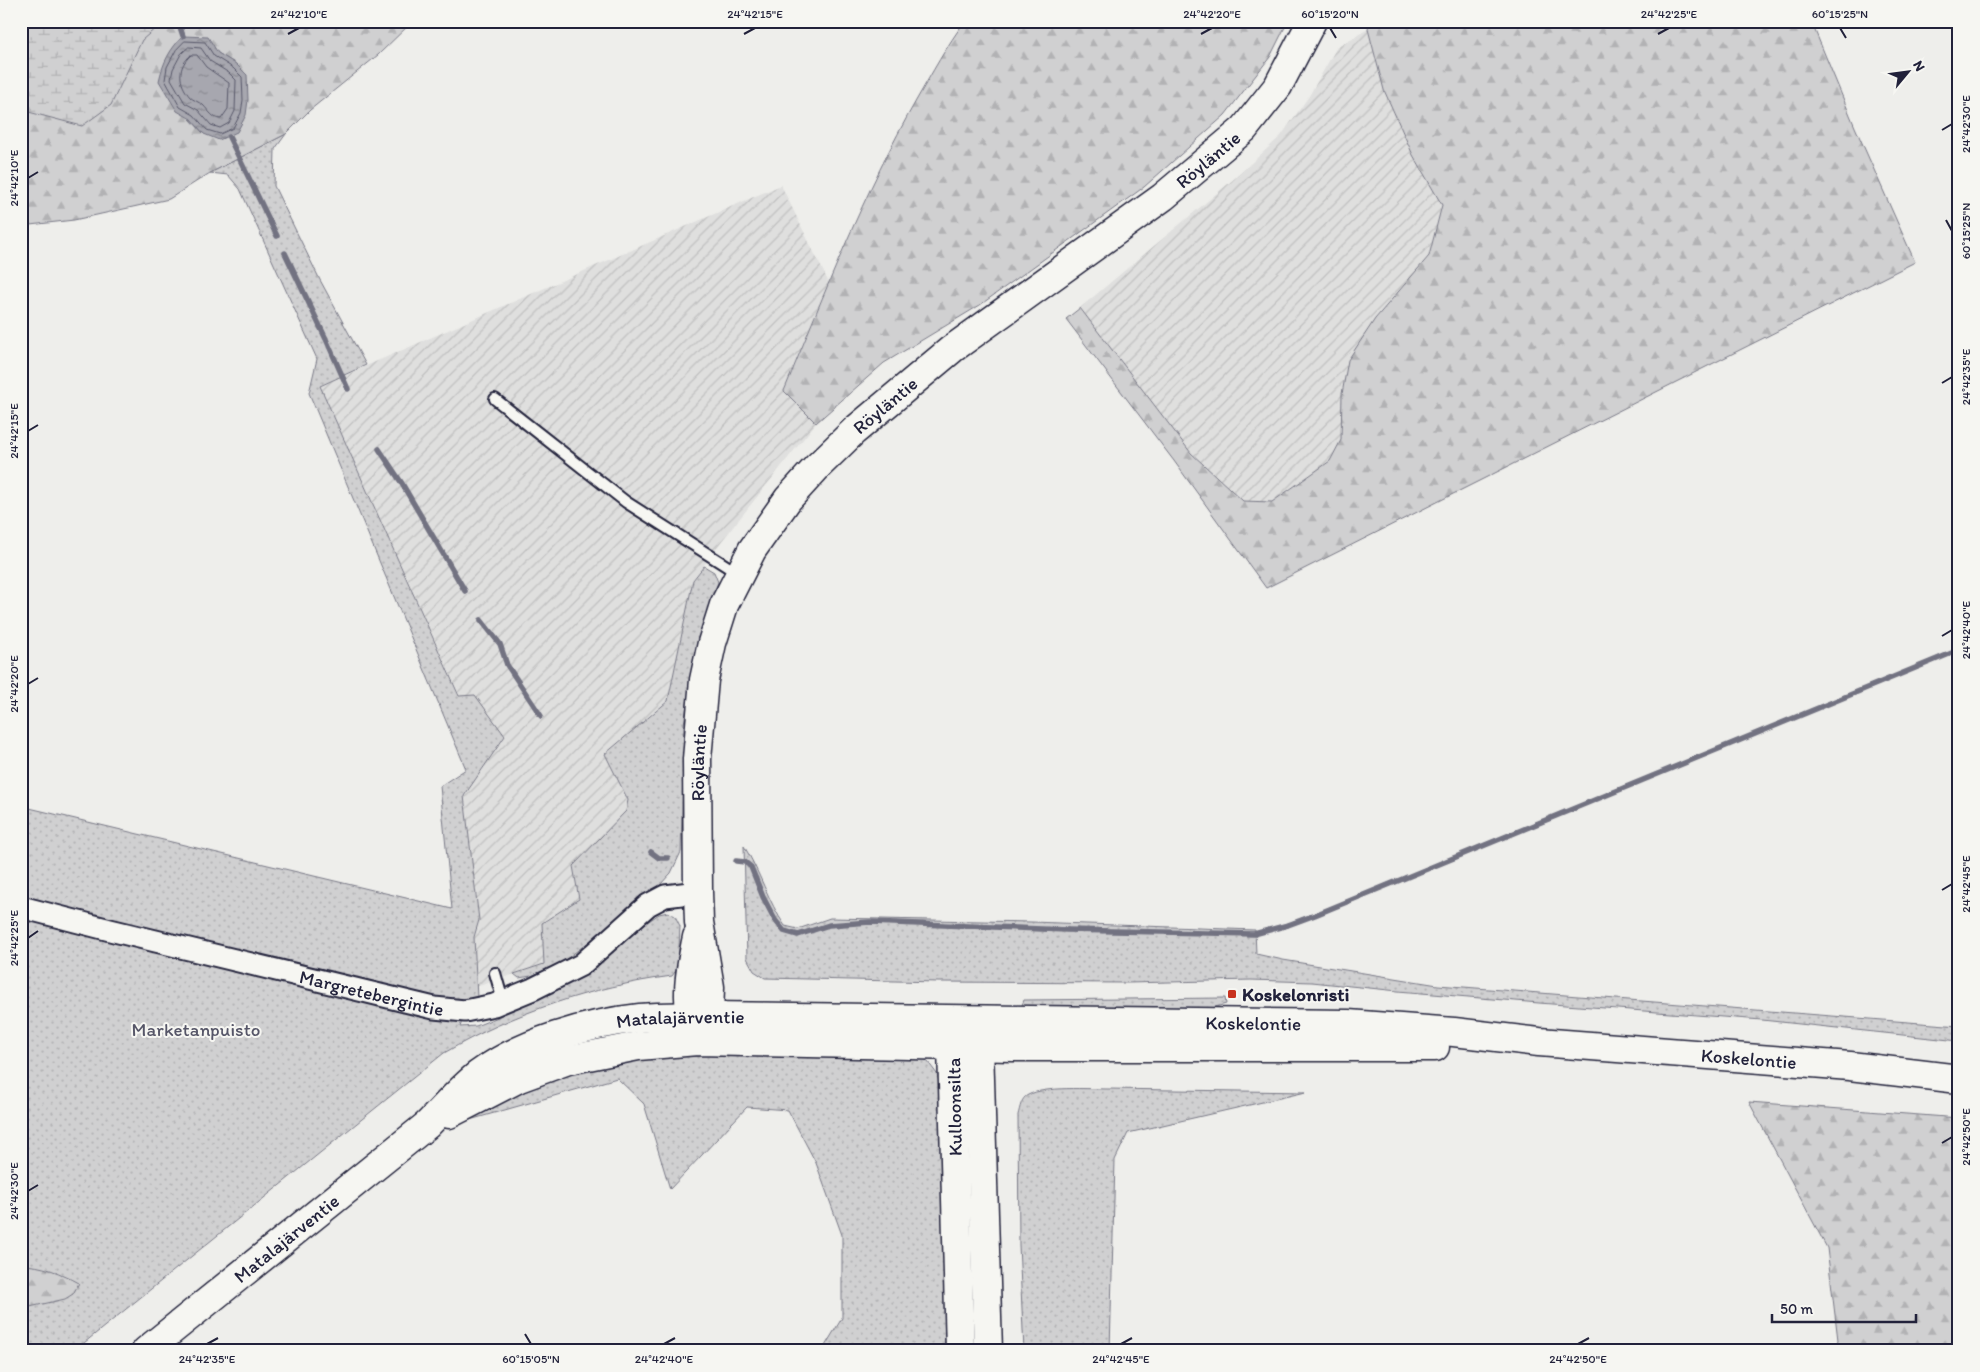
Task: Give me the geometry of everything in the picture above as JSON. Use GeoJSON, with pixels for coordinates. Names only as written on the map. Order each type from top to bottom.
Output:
{"type":"FeatureCollection","features":[{"type":"Feature","properties":{"kind":"main road","name":"Röyläntie"},"geometry":{"type":"LineString","coordinates":[[698,1025],[710,979],[699,922],[698,892],[697,759],[704,680],[712,643],[724,605],[752,550],[788,499],[854,431],[952,349],[1163,197],[1244,129],[1278,86],[1312,21]]}},
{"type":"Feature","properties":{"kind":"main road","name":"Matalajärventie"},"geometry":{"type":"LineString","coordinates":[[146,1351],[427,1126],[519,1078],[568,1060],[638,1046],[698,1025],[966,1020]]}},
{"type":"Feature","properties":{"kind":"main road","name":"Koskelontie"},"geometry":{"type":"LineString","coordinates":[[966,1020],[1348,1024],[1454,1032],[1539,1042],[1850,1066],[1959,1079]]}},
{"type":"Feature","properties":{"kind":"main road","name":"Kulloonsilta"},"geometry":{"type":"LineString","coordinates":[[960,1351],[952,1046],[966,1020]]}},
{"type":"Feature","properties":{"kind":"main road","name":"Kulloonsilta"},"geometry":{"type":"LineString","coordinates":[[966,1020],[979,1046],[988,1351]]}},
{"type":"Feature","properties":{"kind":"main road","name":"Matalajärventie"},"geometry":{"type":"LineString","coordinates":[[698,1025],[952,1046],[979,1046]]}},
{"type":"Feature","properties":{"kind":"main road","name":"Koskelontie"},"geometry":{"type":"LineString","coordinates":[[979,1046],[1455,1047],[1539,1042]]}},
{"type":"Feature","properties":{"kind":"street","name":"Margretebergintie"},"geometry":{"type":"LineString","coordinates":[[21,907],[434,1008],[465,1011],[503,1001],[533,989],[581,965],[648,905],[665,896],[698,892]]}},
{"type":"Feature","properties":{"kind":"lane"},"geometry":{"type":"LineString","coordinates":[[495,400],[626,502],[739,575]]}},
{"type":"Feature","properties":{"kind":"lane"},"geometry":{"type":"LineString","coordinates":[[495,974],[503,1001]]}},
{"type":"Feature","properties":{"kind":"shaded area"},"geometry":{"type":"Polygon","coordinates":[[[1368,29],[1384,90],[1413,155],[1442,205],[1429,256],[1375,319],[1342,394],[1341,440],[1330,461],[1272,502],[1243,501],[1191,453],[1080,308],[1235,178],[1281,136],[1309,96],[1337,47],[1368,29]]]}},
{"type":"Feature","properties":{"kind":"shaded area"},"geometry":{"type":"Polygon","coordinates":[[[781,185],[829,283],[784,391],[816,423],[693,580],[668,701],[605,754],[628,800],[626,811],[573,866],[579,899],[542,923],[544,964],[476,987],[474,937],[479,920],[464,796],[505,736],[460,696],[320,386],[781,185]]]}},
{"type":"Feature","properties":{"kind":"green space"},"geometry":{"type":"Polygon","coordinates":[[[21,21],[413,21],[378,55],[310,110],[286,134],[210,173],[169,199],[74,220],[21,226],[21,21]],[[218,53],[190,119],[204,134],[236,64],[218,53]]]}},
{"type":"Feature","properties":{"kind":"green space"},"geometry":{"type":"Polygon","coordinates":[[[21,21],[164,21],[142,40],[111,105],[82,126],[21,110],[21,21]]]}},
{"type":"Feature","properties":{"kind":"green space"},"geometry":{"type":"Polygon","coordinates":[[[965,21],[1288,21],[1270,57],[1225,115],[1144,187],[980,305],[884,363],[816,423],[784,391],[862,206],[928,79],[965,21]]]}},
{"type":"Feature","properties":{"kind":"green space"},"geometry":{"type":"Polygon","coordinates":[[[1369,21],[1811,21],[1855,127],[1915,262],[1266,588],[1174,461],[1066,319],[1080,308],[1191,453],[1243,501],[1272,502],[1330,461],[1341,440],[1342,394],[1348,360],[1375,319],[1429,256],[1442,205],[1413,155],[1384,90],[1368,29],[1369,21]]]}},
{"type":"Feature","properties":{"kind":"green space","name":"Marketanpuisto"},"geometry":{"type":"Polygon","coordinates":[[[286,134],[275,149],[274,186],[320,280],[366,365],[320,386],[459,696],[475,695],[505,736],[464,796],[479,920],[474,937],[477,998],[469,1000],[460,1027],[476,1026],[498,1017],[590,968],[659,914],[668,912],[675,916],[680,926],[678,968],[672,976],[612,987],[554,1003],[498,1025],[444,1053],[74,1351],[21,1351],[21,806],[452,909],[440,786],[466,769],[309,393],[317,359],[240,189],[228,175],[210,173],[286,134]]]}},
{"type":"Feature","properties":{"kind":"green space"},"geometry":{"type":"Polygon","coordinates":[[[704,566],[714,572],[718,582],[703,623],[691,677],[684,724],[681,852],[671,873],[659,886],[633,904],[594,938],[561,963],[531,976],[519,978],[514,974],[544,964],[542,923],[579,899],[573,866],[626,811],[628,800],[605,754],[668,701],[693,580],[704,566]]]}},
{"type":"Feature","properties":{"kind":"green space"},"geometry":{"type":"Polygon","coordinates":[[[744,846],[785,926],[798,929],[830,918],[1031,922],[1255,930],[1256,954],[1438,985],[1959,1026],[1959,1041],[1762,1020],[1539,1003],[1312,982],[1251,980],[1128,983],[938,982],[765,978],[754,971],[747,958],[744,846]]]}},
{"type":"Feature","properties":{"kind":"green space"},"geometry":{"type":"Polygon","coordinates":[[[1225,998],[1226,1004],[1190,1014],[1020,1010],[1024,1000],[1225,998]]]}},
{"type":"Feature","properties":{"kind":"green space"},"geometry":{"type":"Polygon","coordinates":[[[688,1050],[917,1053],[928,1062],[937,1074],[945,1115],[945,1351],[822,1351],[842,1318],[842,1235],[816,1163],[788,1110],[747,1107],[670,1189],[644,1104],[617,1078],[445,1127],[539,1077],[688,1050]]]}},
{"type":"Feature","properties":{"kind":"green space"},"geometry":{"type":"Polygon","coordinates":[[[1067,1089],[1306,1092],[1128,1133],[1115,1160],[1110,1351],[1024,1351],[1019,1245],[1018,1115],[1022,1101],[1026,1096],[1045,1090],[1067,1089]]]}},
{"type":"Feature","properties":{"kind":"green space"},"geometry":{"type":"Polygon","coordinates":[[[1749,1102],[1959,1118],[1959,1351],[1833,1351],[1838,1340],[1827,1248],[1749,1102]]]}},
{"type":"Feature","properties":{"kind":"green space"},"geometry":{"type":"Polygon","coordinates":[[[21,1265],[51,1270],[79,1283],[73,1294],[65,1299],[21,1309],[21,1265]]]}},
{"type":"Feature","properties":{"kind":"water"},"geometry":{"type":"Polygon","coordinates":[[[183,36],[208,37],[218,53],[236,64],[247,75],[248,100],[246,115],[237,132],[219,140],[204,134],[191,119],[177,111],[159,81],[168,56],[183,36]]]}},
{"type":"Feature","properties":{"kind":"waterway"},"geometry":{"type":"LineString","coordinates":[[178,21],[183,36]]}},
{"type":"Feature","properties":{"kind":"waterway"},"geometry":{"type":"LineString","coordinates":[[229,137],[277,236]]}},
{"type":"Feature","properties":{"kind":"waterway"},"geometry":{"type":"LineString","coordinates":[[285,253],[348,389]]}},
{"type":"Feature","properties":{"kind":"waterway"},"geometry":{"type":"LineString","coordinates":[[379,449],[401,482],[465,591]]}},
{"type":"Feature","properties":{"kind":"waterway"},"geometry":{"type":"LineString","coordinates":[[481,620],[500,644],[507,665],[541,716]]}},
{"type":"Feature","properties":{"kind":"waterway"},"geometry":{"type":"LineString","coordinates":[[736,861],[745,862],[751,867],[763,897],[775,920],[784,931],[798,935],[829,925],[870,922],[1067,930],[1254,934],[1288,925],[1315,915],[1959,650]]}},
{"type":"Feature","properties":{"kind":"waterway"},"geometry":{"type":"LineString","coordinates":[[651,852],[659,858],[668,858]]}},
{"type":"Feature","properties":{"kind":"place","name":"Koskelonristi"},"geometry":{"type":"Point","coordinates":[1232,994]}}]}
